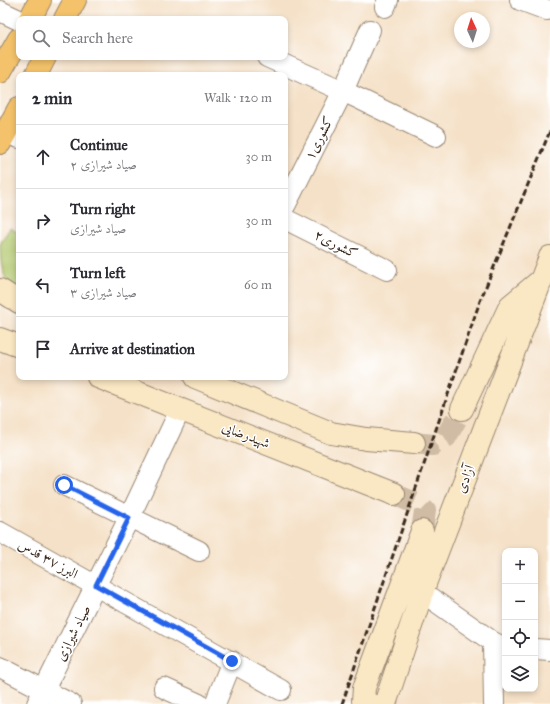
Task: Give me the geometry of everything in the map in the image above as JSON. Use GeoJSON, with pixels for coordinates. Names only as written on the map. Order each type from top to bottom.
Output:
{"type":"FeatureCollection","features":[{"type":"Feature","properties":{"kind":"main road"},"geometry":{"type":"LineString","coordinates":[[32,16],[40,0]]}},
{"type":"Feature","properties":{"kind":"main road"},"geometry":{"type":"LineString","coordinates":[[67,16],[75,0]]}},
{"type":"Feature","properties":{"kind":"main road"},"geometry":{"type":"LineString","coordinates":[[1,68],[16,44]]}},
{"type":"Feature","properties":{"kind":"main road"},"geometry":{"type":"LineString","coordinates":[[38,72],[44,60]]}},
{"type":"Feature","properties":{"kind":"main road"},"geometry":{"type":"LineString","coordinates":[[8,138],[16,116]]}},
{"type":"Feature","properties":{"kind":"main road","name":"آزادی"},"geometry":{"type":"LineString","coordinates":[[385,704],[422,592],[550,257]]}},
{"type":"Feature","properties":{"kind":"main road"},"geometry":{"type":"LineString","coordinates":[[462,409],[510,306],[541,280]]}},
{"type":"Feature","properties":{"kind":"main road"},"geometry":{"type":"LineString","coordinates":[[0,290],[16,300]]}},
{"type":"Feature","properties":{"kind":"main road"},"geometry":{"type":"LineString","coordinates":[[0,339],[16,345]]}},
{"type":"Feature","properties":{"kind":"main road","name":"شهیدرضایی"},"geometry":{"type":"LineString","coordinates":[[105,380],[394,494]]}},
{"type":"Feature","properties":{"kind":"main road"},"geometry":{"type":"LineString","coordinates":[[202,380],[331,433],[366,439],[414,443]]}},
{"type":"Feature","properties":{"kind":"main road"},"geometry":{"type":"LineString","coordinates":[[319,464],[331,433]]}},
{"type":"Feature","properties":{"kind":"main road"},"geometry":{"type":"LineString","coordinates":[[370,704],[363,701],[364,688],[422,531]]}},
{"type":"Feature","properties":{"kind":"street"},"geometry":{"type":"LineString","coordinates":[[520,0],[547,10]]}},
{"type":"Feature","properties":{"kind":"street"},"geometry":{"type":"LineString","coordinates":[[0,12],[16,19]]}},
{"type":"Feature","properties":{"kind":"street","name":"کشوری۱"},"geometry":{"type":"LineString","coordinates":[[288,195],[343,91],[370,30]]}},
{"type":"Feature","properties":{"kind":"street"},"geometry":{"type":"LineString","coordinates":[[274,60],[343,91],[436,136]]}},
{"type":"Feature","properties":{"kind":"street","name":"کشوری۲"},"geometry":{"type":"LineString","coordinates":[[288,220],[387,270]]}},
{"type":"Feature","properties":{"kind":"street","name":"صیاد شیرازی"},"geometry":{"type":"LineString","coordinates":[[41,697],[180,410]]}},
{"type":"Feature","properties":{"kind":"street"},"geometry":{"type":"LineString","coordinates":[[64,485],[199,551]]}},
{"type":"Feature","properties":{"kind":"street","name":"البرز ۳۷ قدس"},"geometry":{"type":"LineString","coordinates":[[0,532],[232,661],[281,690]]}},
{"type":"Feature","properties":{"kind":"street"},"geometry":{"type":"LineString","coordinates":[[422,592],[499,645],[494,704]]}},
{"type":"Feature","properties":{"kind":"street"},"geometry":{"type":"LineString","coordinates":[[538,649],[550,650]]}},
{"type":"Feature","properties":{"kind":"street"},"geometry":{"type":"LineString","coordinates":[[214,704],[232,661]]}},
{"type":"Feature","properties":{"kind":"street"},"geometry":{"type":"LineString","coordinates":[[0,667],[41,697],[71,704]]}},
{"type":"Feature","properties":{"kind":"street"},"geometry":{"type":"LineString","coordinates":[[164,688],[199,704]]}},
{"type":"Feature","properties":{"kind":"green space"},"geometry":{"type":"Polygon","coordinates":[[[10,228],[16,231],[16,290],[6,279],[2,265],[0,245],[10,228]]]}},
{"type":"Feature","properties":{"kind":"tunnel"},"geometry":{"type":"LineString","coordinates":[[414,443],[433,445],[446,437],[462,409]]}},
{"type":"Feature","properties":{"kind":"tunnel"},"geometry":{"type":"LineString","coordinates":[[394,494],[419,505],[425,511],[422,531]]}},
{"type":"Feature","properties":{"kind":"railway"},"geometry":{"type":"LineString","coordinates":[[342,704],[480,301],[550,131]]}},
{"type":"Feature","properties":{"kind":"route"},"geometry":{"type":"LineString","coordinates":[[64,485],[129,518],[96,585],[232,661]]}}]}
